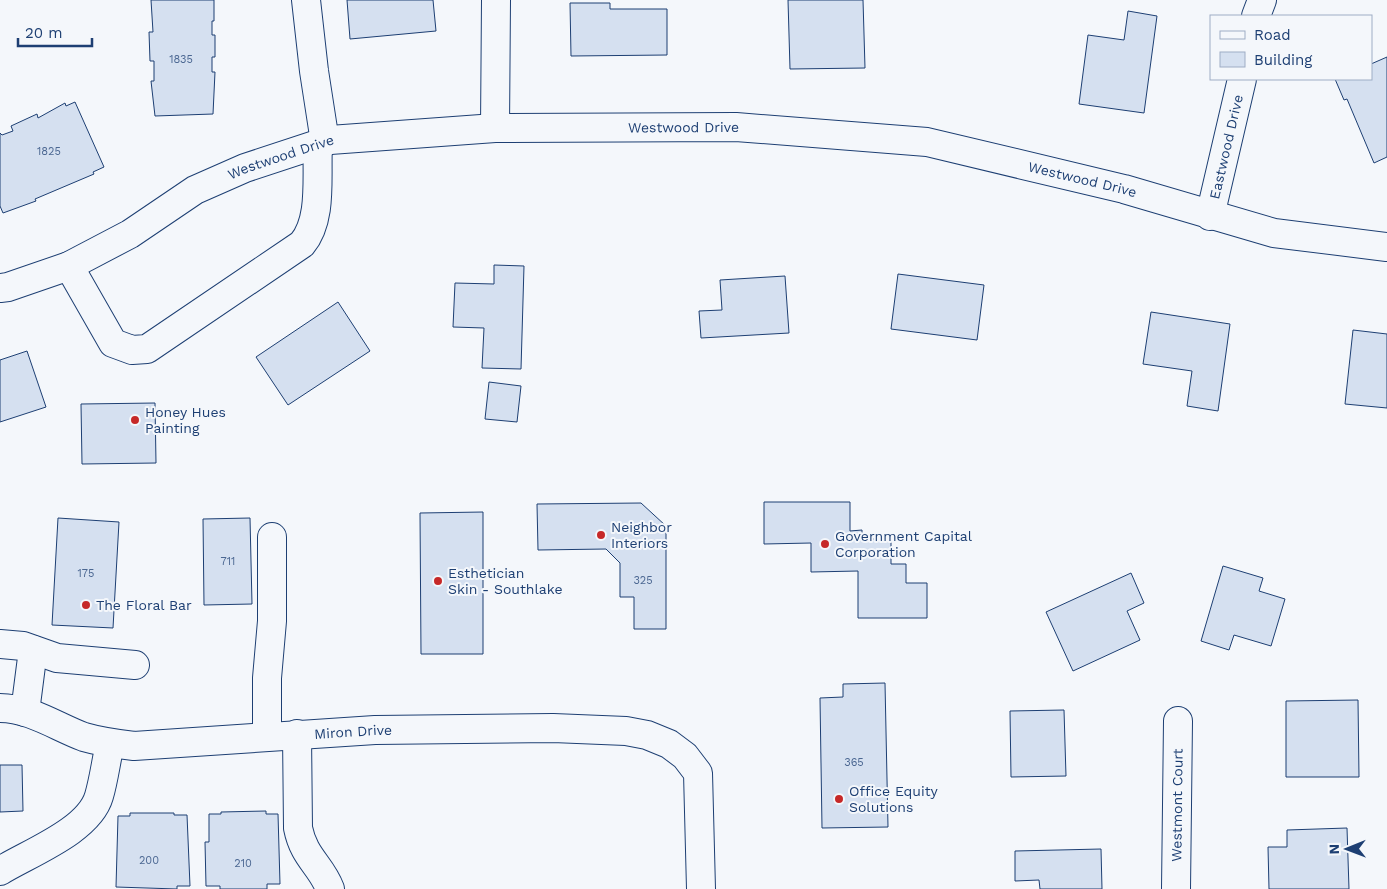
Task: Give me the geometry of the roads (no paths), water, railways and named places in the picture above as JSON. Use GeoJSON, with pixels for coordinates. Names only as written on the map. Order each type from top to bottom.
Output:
{"type":"FeatureCollection","features":[{"type":"Feature","properties":{"kind":"street"},"geometry":{"type":"LineString","coordinates":[[70,266],[113,343],[132,350],[147,349],[306,240],[310,234],[314,217],[322,143],[306,0]]}},
{"type":"Feature","properties":{"kind":"street"},"geometry":{"type":"LineString","coordinates":[[495,128],[496,0]]}},
{"type":"Feature","properties":{"kind":"street"},"geometry":{"type":"LineString","coordinates":[[1256,15],[1262,0]]}},
{"type":"Feature","properties":{"kind":"street","name":"Eastwood Drive"},"geometry":{"type":"LineString","coordinates":[[1210,216],[1242,80]]}},
{"type":"Feature","properties":{"kind":"street","name":"Westwood Drive"},"geometry":{"type":"LineString","coordinates":[[0,288],[70,266],[130,234],[195,190],[244,168],[322,143],[495,128],[736,127],[928,142],[1124,189],[1210,216],[1274,233],[1387,247]]}},
{"type":"Feature","properties":{"kind":"street"},"geometry":{"type":"LineString","coordinates":[[267,736],[267,678],[272,603],[272,537]]}},
{"type":"Feature","properties":{"kind":"street"},"geometry":{"type":"LineString","coordinates":[[0,644],[23,646],[56,658],[135,665]]}},
{"type":"Feature","properties":{"kind":"street"},"geometry":{"type":"LineString","coordinates":[[13,710],[33,650]]}},
{"type":"Feature","properties":{"kind":"street","name":"Miron Drive"},"geometry":{"type":"LineString","coordinates":[[13,710],[85,737],[110,744],[134,746],[375,730],[553,728],[647,735],[669,744],[685,756],[698,773],[701,889]]}},
{"type":"Feature","properties":{"kind":"street","name":"Westmont Court"},"geometry":{"type":"LineString","coordinates":[[1176,889],[1178,722]]}},
{"type":"Feature","properties":{"kind":"street"},"geometry":{"type":"LineString","coordinates":[[297,734],[298,828],[307,855],[330,889]]}},
{"type":"Feature","properties":{"kind":"street"},"geometry":{"type":"LineString","coordinates":[[0,871],[48,844],[91,812],[99,797],[110,744]]}},
{"type":"Feature","properties":{"kind":"place","name":"Honey Hues Painting"},"geometry":{"type":"Point","coordinates":[135,420]}},
{"type":"Feature","properties":{"kind":"place","name":"Neighbor Interiors"},"geometry":{"type":"Point","coordinates":[601,535]}},
{"type":"Feature","properties":{"kind":"place","name":"Government Capital Corporation"},"geometry":{"type":"Point","coordinates":[825,544]}},
{"type":"Feature","properties":{"kind":"place","name":"Esthetician Skin - Southlake"},"geometry":{"type":"Point","coordinates":[438,581]}},
{"type":"Feature","properties":{"kind":"place","name":"The Floral Bar"},"geometry":{"type":"Point","coordinates":[86,605]}},
{"type":"Feature","properties":{"kind":"place","name":"Office Equity Solutions"},"geometry":{"type":"Point","coordinates":[839,799]}}]}
